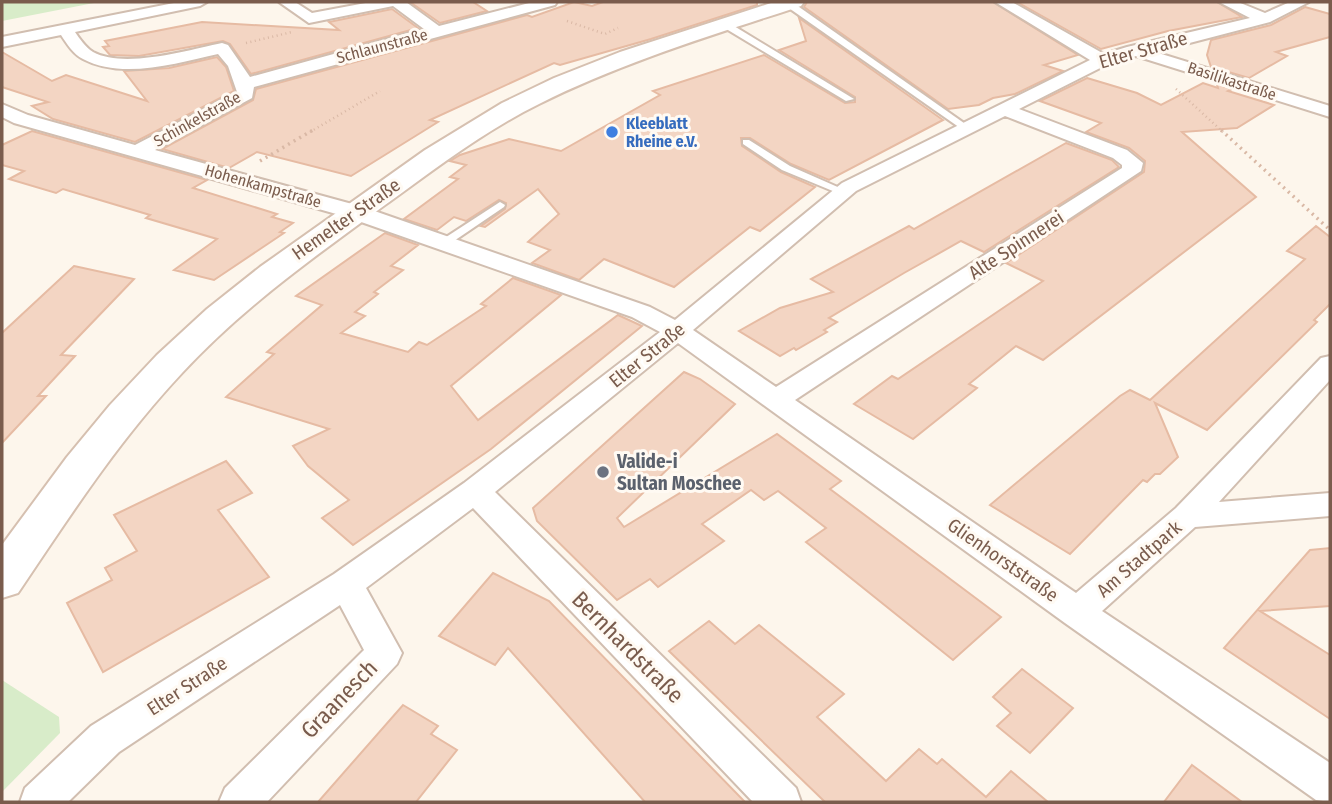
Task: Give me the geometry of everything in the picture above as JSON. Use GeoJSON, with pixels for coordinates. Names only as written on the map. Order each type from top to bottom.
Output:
{"type":"FeatureCollection","features":[{"type":"Feature","properties":{"kind":"main road","name":"Hemelter Straße"},"geometry":{"type":"LineString","coordinates":[[2,580],[81,469],[130,407],[169,364],[246,293],[355,212],[490,120],[531,98],[608,66],[791,3]]}},
{"type":"Feature","properties":{"kind":"street"},"geometry":{"type":"LineString","coordinates":[[2,42],[200,2]]}},
{"type":"Feature","properties":{"kind":"street"},"geometry":{"type":"LineString","coordinates":[[286,2],[309,18]]}},
{"type":"Feature","properties":{"kind":"street","name":"Schlaunstraße"},"geometry":{"type":"LineString","coordinates":[[309,18],[395,2],[436,31]]}},
{"type":"Feature","properties":{"kind":"street","name":"Schlaunstraße"},"geometry":{"type":"LineString","coordinates":[[327,61],[550,2]]}},
{"type":"Feature","properties":{"kind":"street"},"geometry":{"type":"LineString","coordinates":[[1002,2],[1102,60]]}},
{"type":"Feature","properties":{"kind":"street"},"geometry":{"type":"LineString","coordinates":[[1226,2],[1265,19]]}},
{"type":"Feature","properties":{"kind":"street","name":"Elter Straße"},"geometry":{"type":"LineString","coordinates":[[40,802],[105,739],[346,584],[475,491],[677,331],[844,192],[1102,60],[1133,50],[1265,19],[1302,2]]}},
{"type":"Feature","properties":{"kind":"street"},"geometry":{"type":"LineString","coordinates":[[65,30],[80,50],[109,61],[174,58],[222,48],[236,65],[245,84]]}},
{"type":"Feature","properties":{"kind":"street","name":"Basilikastraße"},"geometry":{"type":"LineString","coordinates":[[1133,50],[1330,112]]}},
{"type":"Feature","properties":{"kind":"street","name":"Schinkelstraße"},"geometry":{"type":"LineString","coordinates":[[140,150],[246,94],[245,84],[327,61]]}},
{"type":"Feature","properties":{"kind":"street","name":"Alte Spinnerei"},"geometry":{"type":"LineString","coordinates":[[776,400],[1131,171],[1133,163],[1120,154],[1004,109]]}},
{"type":"Feature","properties":{"kind":"street","name":"Hohenkampstraße"},"geometry":{"type":"LineString","coordinates":[[8,119],[140,150],[355,212],[641,312],[677,331]]}},
{"type":"Feature","properties":{"kind":"street","name":"Glienhorststraße"},"geometry":{"type":"LineString","coordinates":[[677,331],[1330,786]]}},
{"type":"Feature","properties":{"kind":"street"},"geometry":{"type":"LineString","coordinates":[[1187,516],[1330,363]]}},
{"type":"Feature","properties":{"kind":"street","name":"Bernhardstraße"},"geometry":{"type":"LineString","coordinates":[[475,491],[781,802]]}},
{"type":"Feature","properties":{"kind":"street","name":"Am Stadtpark"},"geometry":{"type":"LineString","coordinates":[[1077,612],[1187,516],[1330,505]]}},
{"type":"Feature","properties":{"kind":"street","name":"Graanesch"},"geometry":{"type":"LineString","coordinates":[[240,802],[384,653],[346,584]]}},
{"type":"Feature","properties":{"kind":"lane"},"geometry":{"type":"LineString","coordinates":[[791,3],[966,128]]}},
{"type":"Feature","properties":{"kind":"lane"},"geometry":{"type":"LineString","coordinates":[[726,25],[849,99]]}},
{"type":"Feature","properties":{"kind":"lane"},"geometry":{"type":"LineString","coordinates":[[746,142],[786,168],[844,192]]}},
{"type":"Feature","properties":{"kind":"lane"},"geometry":{"type":"LineString","coordinates":[[444,243],[500,205]]}},
{"type":"Feature","properties":{"kind":"path"},"geometry":{"type":"LineString","coordinates":[[222,48],[290,33],[309,18]]}},
{"type":"Feature","properties":{"kind":"path"},"geometry":{"type":"LineString","coordinates":[[567,21],[606,34],[618,28]]}},
{"type":"Feature","properties":{"kind":"path"},"geometry":{"type":"LineString","coordinates":[[1133,50],[1330,230]]}},
{"type":"Feature","properties":{"kind":"path"},"geometry":{"type":"LineString","coordinates":[[232,177],[380,91]]}},
{"type":"Feature","properties":{"kind":"green space"},"geometry":{"type":"Polygon","coordinates":[[[2,2],[99,2],[2,21],[2,2]]]}},
{"type":"Feature","properties":{"kind":"green space"},"geometry":{"type":"Polygon","coordinates":[[[2,680],[59,717],[60,733],[2,792],[2,680]]]}},
{"type":"Feature","properties":{"kind":"building"},"geometry":{"type":"Polygon","coordinates":[[[410,2],[473,2],[487,11],[440,23],[410,2]]]}},
{"type":"Feature","properties":{"kind":"building"},"geometry":{"type":"Polygon","coordinates":[[[574,2],[592,6],[603,2],[757,2],[757,5],[560,65],[554,63],[430,120],[438,122],[351,176],[257,152],[229,168],[162,149],[253,100],[256,89],[527,15],[532,17],[574,2]]]}},
{"type":"Feature","properties":{"kind":"building"},"geometry":{"type":"Polygon","coordinates":[[[807,2],[993,2],[1078,55],[1044,65],[1063,71],[1015,94],[993,98],[979,105],[948,109],[804,7],[807,2]]]}},
{"type":"Feature","properties":{"kind":"building"},"geometry":{"type":"Polygon","coordinates":[[[1017,2],[1217,2],[1242,17],[1168,31],[1101,49],[1017,2]]]}},
{"type":"Feature","properties":{"kind":"building"},"geometry":{"type":"Polygon","coordinates":[[[1305,7],[1330,14],[1330,37],[1276,52],[1287,56],[1249,78],[1211,67],[1207,55],[1211,40],[1271,25],[1305,7]]]}},
{"type":"Feature","properties":{"kind":"building"},"geometry":{"type":"Polygon","coordinates":[[[392,9],[418,28],[251,74],[230,44],[223,41],[139,56],[110,55],[103,47],[109,46],[105,41],[202,22],[339,30],[329,22],[392,9]]]}},
{"type":"Feature","properties":{"kind":"building"},"geometry":{"type":"Polygon","coordinates":[[[799,18],[943,120],[829,180],[791,164],[750,138],[741,138],[742,146],[781,172],[815,187],[760,231],[750,227],[674,287],[604,259],[579,280],[532,263],[550,250],[528,242],[559,214],[538,189],[485,227],[481,226],[505,209],[506,203],[499,200],[466,221],[454,217],[437,230],[404,219],[458,179],[450,177],[466,165],[450,161],[460,155],[509,139],[561,151],[660,95],[653,91],[764,55],[845,103],[855,102],[855,97],[779,50],[806,41],[799,18]]]}},
{"type":"Feature","properties":{"kind":"building"},"geometry":{"type":"Polygon","coordinates":[[[2,52],[52,81],[66,75],[147,101],[124,71],[169,68],[217,57],[226,67],[234,91],[135,142],[53,119],[32,106],[48,102],[2,87],[2,52]]]}},
{"type":"Feature","properties":{"kind":"building"},"geometry":{"type":"Polygon","coordinates":[[[1087,78],[1137,93],[1161,105],[1203,83],[1218,88],[1217,84],[1232,89],[1228,91],[1274,105],[1237,128],[1182,132],[1256,197],[1043,360],[1016,346],[969,384],[977,388],[913,439],[854,404],[892,376],[898,379],[1043,281],[1006,263],[1144,172],[1145,161],[1129,148],[1086,132],[1101,123],[1040,101],[1087,78]]]}},
{"type":"Feature","properties":{"kind":"building"},"geometry":{"type":"Polygon","coordinates":[[[32,131],[207,180],[193,188],[277,214],[272,217],[293,223],[280,232],[284,233],[214,280],[174,270],[217,239],[146,218],[150,215],[63,189],[56,193],[9,179],[24,171],[2,165],[2,145],[32,131]]]}},
{"type":"Feature","properties":{"kind":"building"},"geometry":{"type":"Polygon","coordinates":[[[1066,143],[1112,160],[1119,167],[984,252],[961,241],[904,273],[829,318],[837,322],[824,330],[827,332],[796,350],[794,348],[780,356],[739,331],[780,308],[833,292],[811,279],[909,226],[914,229],[1066,143]]]}},
{"type":"Feature","properties":{"kind":"building"},"geometry":{"type":"Polygon","coordinates":[[[1316,226],[1330,237],[1330,304],[1314,320],[1317,322],[1207,430],[1155,403],[1178,457],[1160,474],[1155,474],[1147,482],[1143,480],[1070,554],[990,505],[1120,396],[1130,390],[1150,400],[1305,259],[1287,251],[1316,226]]]}},
{"type":"Feature","properties":{"kind":"building"},"geometry":{"type":"Polygon","coordinates":[[[385,233],[418,245],[391,266],[403,270],[374,292],[378,294],[355,312],[365,316],[341,333],[408,352],[419,342],[427,345],[486,306],[481,304],[513,278],[561,295],[451,386],[478,420],[618,315],[642,326],[491,449],[353,545],[322,518],[349,500],[308,466],[293,446],[329,429],[226,397],[274,354],[267,352],[322,305],[296,296],[385,233]]]}},
{"type":"Feature","properties":{"kind":"building"},"geometry":{"type":"Polygon","coordinates":[[[74,266],[134,279],[61,355],[75,356],[38,396],[46,396],[2,443],[2,333],[74,266]]]}},
{"type":"Feature","properties":{"kind":"building"},"geometry":{"type":"Polygon","coordinates":[[[684,372],[700,379],[735,404],[617,518],[624,527],[777,434],[841,481],[830,489],[1001,617],[953,660],[806,542],[826,528],[778,491],[764,500],[751,490],[702,524],[724,541],[658,587],[650,579],[617,600],[537,521],[533,508],[684,372]]]}},
{"type":"Feature","properties":{"kind":"building"},"geometry":{"type":"Polygon","coordinates":[[[226,461],[252,493],[218,510],[269,577],[103,672],[67,603],[112,580],[105,568],[137,551],[114,515],[226,461]]]}},
{"type":"Feature","properties":{"kind":"building"},"geometry":{"type":"Polygon","coordinates":[[[1330,548],[1330,606],[1260,611],[1330,655],[1330,719],[1224,648],[1310,550],[1330,548]]]}},
{"type":"Feature","properties":{"kind":"building"},"geometry":{"type":"Polygon","coordinates":[[[493,573],[549,601],[745,802],[645,802],[508,648],[495,665],[439,636],[493,573]]]}},
{"type":"Feature","properties":{"kind":"building"},"geometry":{"type":"Polygon","coordinates":[[[709,621],[735,644],[759,625],[844,694],[817,717],[886,781],[919,749],[937,764],[942,759],[986,797],[1011,771],[1048,802],[825,802],[669,651],[709,621]]]}},
{"type":"Feature","properties":{"kind":"building"},"geometry":{"type":"Polygon","coordinates":[[[1022,669],[1073,708],[1030,753],[997,726],[1011,713],[993,697],[1022,669]]]}},
{"type":"Feature","properties":{"kind":"building"},"geometry":{"type":"Polygon","coordinates":[[[403,705],[438,726],[431,734],[457,750],[416,802],[318,802],[403,705]]]}},
{"type":"Feature","properties":{"kind":"building"},"geometry":{"type":"Polygon","coordinates":[[[1192,765],[1242,802],[1164,802],[1192,765]]]}},
{"type":"Feature","properties":{"kind":"place","name":"Kleeblatt Rheine e.V."},"geometry":{"type":"Point","coordinates":[612,132]}},
{"type":"Feature","properties":{"kind":"place","name":"Valide-i Sultan Moschee"},"geometry":{"type":"Point","coordinates":[603,472]}}]}
